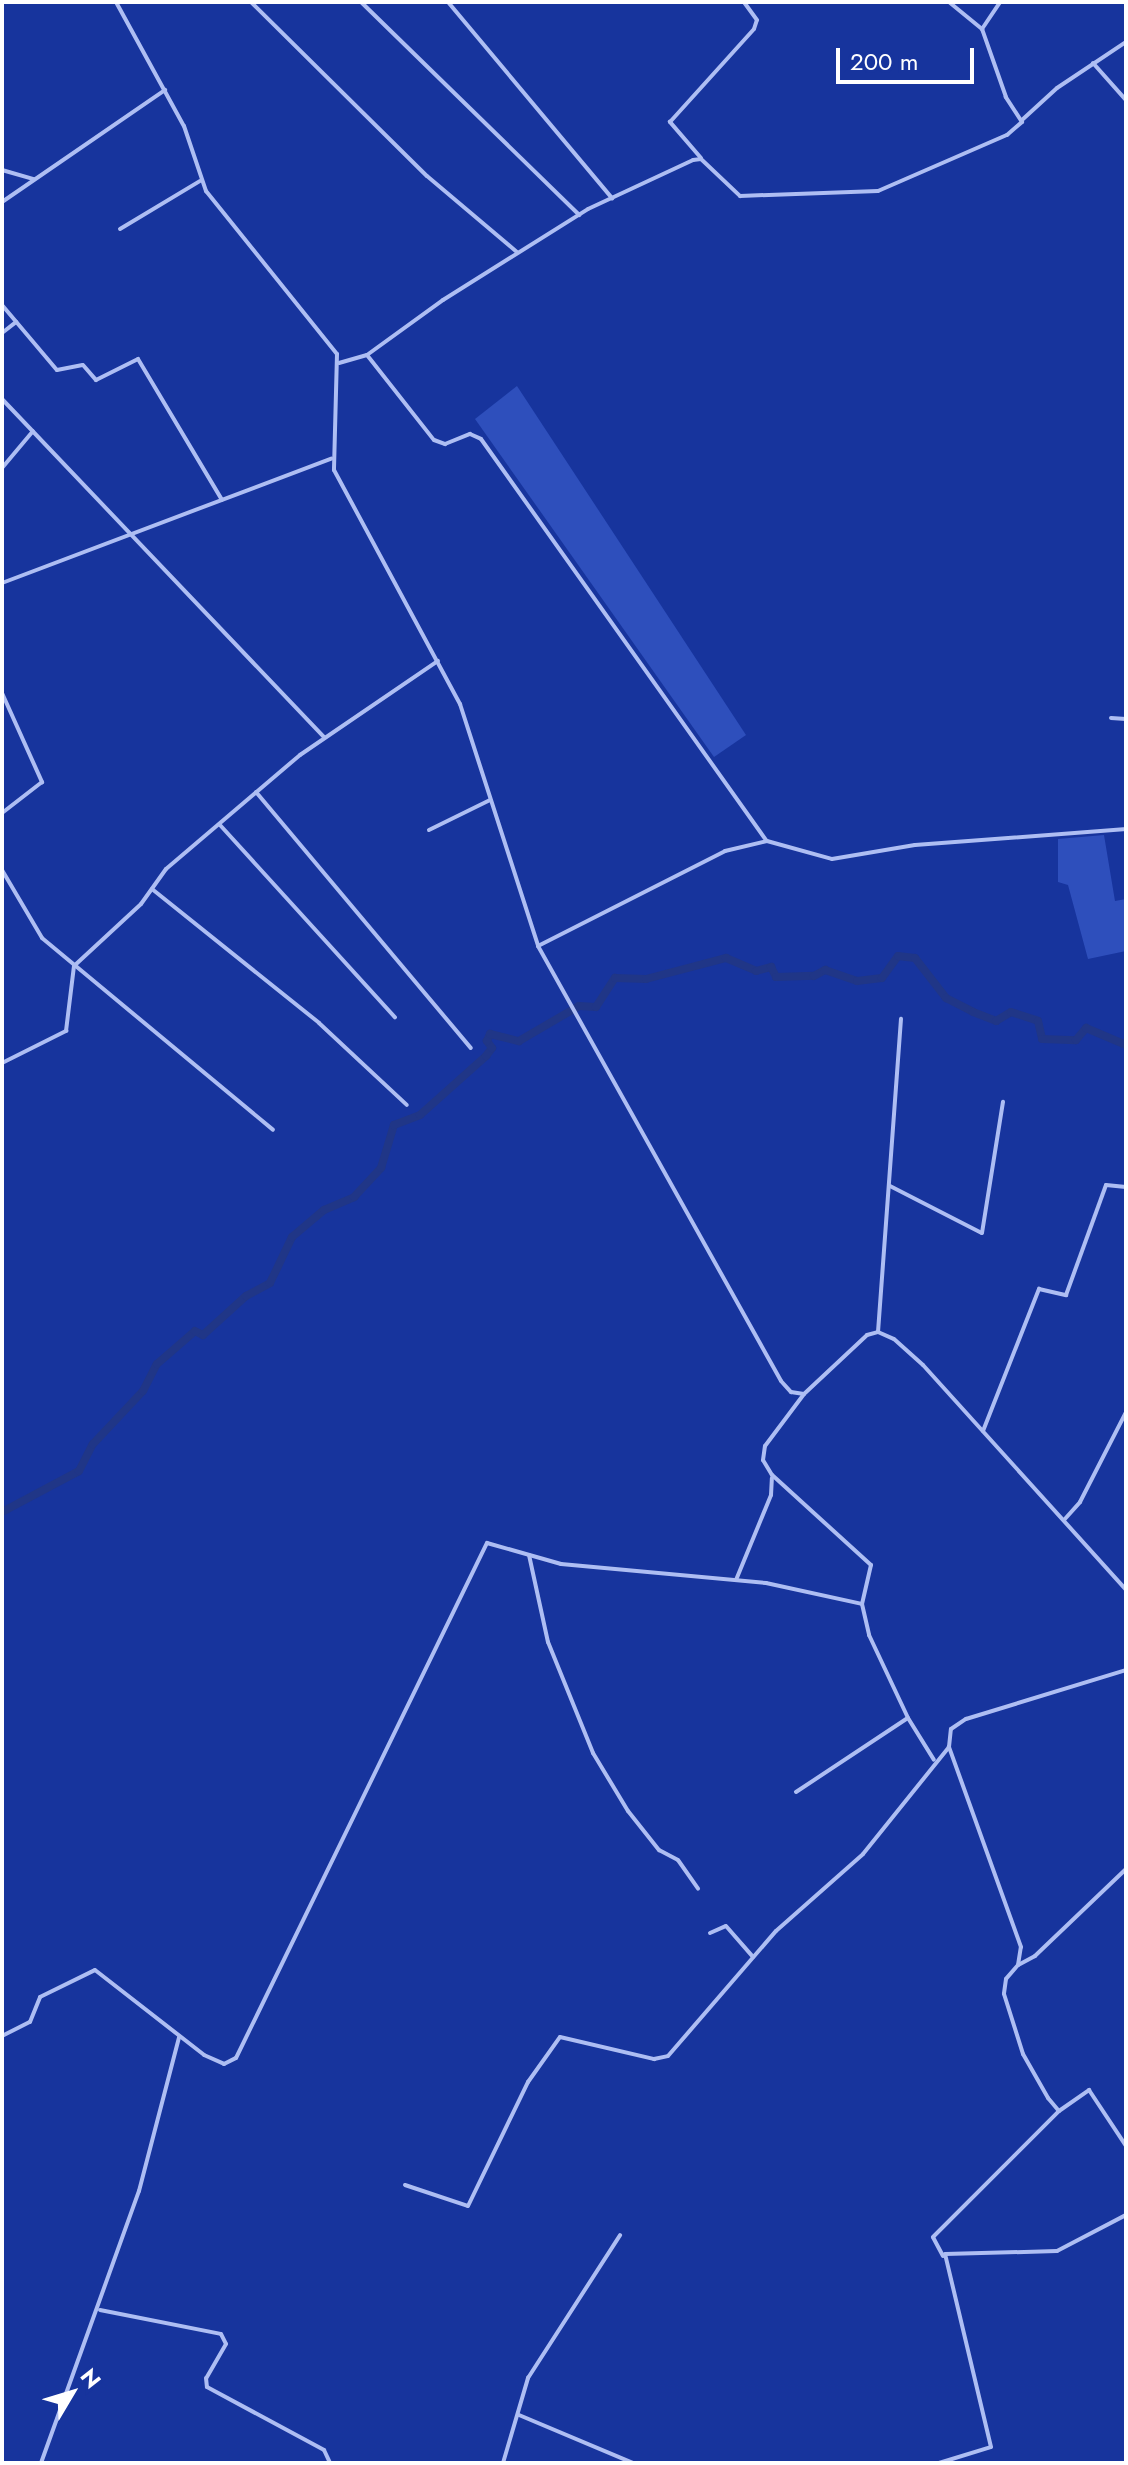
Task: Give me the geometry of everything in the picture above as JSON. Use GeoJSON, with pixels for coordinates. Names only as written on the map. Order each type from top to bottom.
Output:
{"type":"FeatureCollection","features":[{"type":"Feature","properties":{"kind":"street"},"geometry":{"type":"LineString","coordinates":[[116,2],[184,126],[200,181],[334,349],[339,363],[331,459],[460,704],[538,946],[781,1381],[791,1392],[804,1394]]}},
{"type":"Feature","properties":{"kind":"street"},"geometry":{"type":"LineString","coordinates":[[251,2],[427,176],[518,253]]}},
{"type":"Feature","properties":{"kind":"street"},"geometry":{"type":"LineString","coordinates":[[361,2],[579,215]]}},
{"type":"Feature","properties":{"kind":"street"},"geometry":{"type":"LineString","coordinates":[[448,2],[612,198]]}},
{"type":"Feature","properties":{"kind":"street"},"geometry":{"type":"LineString","coordinates":[[744,2],[757,20],[754,29],[670,122],[701,159],[740,196],[878,191],[1007,135],[1093,63],[1126,42]]}},
{"type":"Feature","properties":{"kind":"street"},"geometry":{"type":"LineString","coordinates":[[949,2],[982,29],[1006,97],[1022,120]]}},
{"type":"Feature","properties":{"kind":"street"},"geometry":{"type":"LineString","coordinates":[[982,29],[1000,2]]}},
{"type":"Feature","properties":{"kind":"street"},"geometry":{"type":"LineString","coordinates":[[1093,63],[1126,100]]}},
{"type":"Feature","properties":{"kind":"street"},"geometry":{"type":"LineString","coordinates":[[2,202],[165,90]]}},
{"type":"Feature","properties":{"kind":"street"},"geometry":{"type":"LineString","coordinates":[[339,363],[367,355],[579,215],[701,159]]}},
{"type":"Feature","properties":{"kind":"street"},"geometry":{"type":"LineString","coordinates":[[2,170],[34,179]]}},
{"type":"Feature","properties":{"kind":"street"},"geometry":{"type":"LineString","coordinates":[[120,229],[200,181]]}},
{"type":"Feature","properties":{"kind":"street"},"geometry":{"type":"LineString","coordinates":[[2,305],[59,371],[83,365],[96,380],[138,359],[222,500]]}},
{"type":"Feature","properties":{"kind":"street"},"geometry":{"type":"LineString","coordinates":[[2,333],[16,322]]}},
{"type":"Feature","properties":{"kind":"street"},"geometry":{"type":"LineString","coordinates":[[367,355],[434,440],[445,444],[470,434],[481,439],[767,841]]}},
{"type":"Feature","properties":{"kind":"street"},"geometry":{"type":"LineString","coordinates":[[2,399],[94,492],[127,535],[324,737]]}},
{"type":"Feature","properties":{"kind":"street"},"geometry":{"type":"LineString","coordinates":[[2,468],[33,431]]}},
{"type":"Feature","properties":{"kind":"street"},"geometry":{"type":"LineString","coordinates":[[2,583],[331,459]]}},
{"type":"Feature","properties":{"kind":"street"},"geometry":{"type":"LineString","coordinates":[[2,1063],[66,1031],[74,966],[152,889],[166,869],[324,737],[438,661]]}},
{"type":"Feature","properties":{"kind":"street"},"geometry":{"type":"LineString","coordinates":[[2,693],[42,782],[2,813]]}},
{"type":"Feature","properties":{"kind":"street"},"geometry":{"type":"LineString","coordinates":[[1111,718],[1126,719]]}},
{"type":"Feature","properties":{"kind":"street"},"geometry":{"type":"LineString","coordinates":[[256,792],[471,1048]]}},
{"type":"Feature","properties":{"kind":"street"},"geometry":{"type":"LineString","coordinates":[[429,830],[490,800]]}},
{"type":"Feature","properties":{"kind":"street"},"geometry":{"type":"LineString","coordinates":[[220,825],[395,1017]]}},
{"type":"Feature","properties":{"kind":"street"},"geometry":{"type":"LineString","coordinates":[[538,946],[725,851],[767,841],[832,859],[915,845],[1126,829]]}},
{"type":"Feature","properties":{"kind":"street"},"geometry":{"type":"LineString","coordinates":[[2,870],[42,938],[273,1130]]}},
{"type":"Feature","properties":{"kind":"street"},"geometry":{"type":"LineString","coordinates":[[152,889],[310,1015],[407,1105]]}},
{"type":"Feature","properties":{"kind":"street"},"geometry":{"type":"LineString","coordinates":[[878,1332],[901,1019]]}},
{"type":"Feature","properties":{"kind":"street"},"geometry":{"type":"LineString","coordinates":[[889,1185],[982,1233],[1003,1102]]}},
{"type":"Feature","properties":{"kind":"street"},"geometry":{"type":"LineString","coordinates":[[983,1432],[1039,1289],[1045,1286],[1066,1295],[1106,1185],[1110,1182],[1126,1187]]}},
{"type":"Feature","properties":{"kind":"street"},"geometry":{"type":"LineString","coordinates":[[736,1580],[771,1495],[772,1475],[764,1449],[804,1394],[867,1335],[878,1332],[909,1351],[1126,1590]]}},
{"type":"Feature","properties":{"kind":"street"},"geometry":{"type":"LineString","coordinates":[[1064,1521],[1080,1502],[1126,1412]]}},
{"type":"Feature","properties":{"kind":"street"},"geometry":{"type":"LineString","coordinates":[[772,1475],[871,1565],[862,1604],[869,1635],[908,1718],[934,1760]]}},
{"type":"Feature","properties":{"kind":"street"},"geometry":{"type":"LineString","coordinates":[[2,2036],[30,2022],[40,1997],[95,1970],[164,2020],[179,2037],[222,2064],[237,2056],[483,1546],[493,1542],[529,1555],[582,1567],[736,1580],[862,1604]]}},
{"type":"Feature","properties":{"kind":"street"},"geometry":{"type":"LineString","coordinates":[[529,1555],[548,1642],[593,1753],[628,1811],[659,1850],[678,1860],[698,1889]]}},
{"type":"Feature","properties":{"kind":"street"},"geometry":{"type":"LineString","coordinates":[[1018,1965],[1021,1947],[949,1747],[952,1726],[1126,1670]]}},
{"type":"Feature","properties":{"kind":"street"},"geometry":{"type":"LineString","coordinates":[[796,1792],[908,1718]]}},
{"type":"Feature","properties":{"kind":"street"},"geometry":{"type":"LineString","coordinates":[[405,2185],[468,2206],[528,2082],[560,2037],[664,2058],[753,1957],[863,1854],[930,1773],[934,1760],[949,1747]]}},
{"type":"Feature","properties":{"kind":"street"},"geometry":{"type":"LineString","coordinates":[[1059,2111],[1028,2067],[1006,2005],[1005,1983],[1018,1965],[1035,1956],[1126,1869]]}},
{"type":"Feature","properties":{"kind":"street"},"geometry":{"type":"LineString","coordinates":[[710,1933],[726,1926],[753,1957]]}},
{"type":"Feature","properties":{"kind":"street"},"geometry":{"type":"LineString","coordinates":[[41,2463],[100,2310],[164,2110],[179,2037]]}},
{"type":"Feature","properties":{"kind":"street"},"geometry":{"type":"LineString","coordinates":[[939,2463],[991,2447],[944,2258],[933,2237],[1059,2111],[1088,2089],[1126,2146]]}},
{"type":"Feature","properties":{"kind":"street"},"geometry":{"type":"LineString","coordinates":[[944,2258],[948,2252],[1059,2251],[1126,2215]]}},
{"type":"Feature","properties":{"kind":"street"},"geometry":{"type":"LineString","coordinates":[[503,2463],[528,2378],[620,2235]]}},
{"type":"Feature","properties":{"kind":"street"},"geometry":{"type":"LineString","coordinates":[[100,2310],[221,2334],[226,2344],[207,2376],[207,2387],[324,2450],[330,2463]]}},
{"type":"Feature","properties":{"kind":"street"},"geometry":{"type":"LineString","coordinates":[[519,2415],[633,2463]]}},
{"type":"Feature","properties":{"kind":"shaded area"},"geometry":{"type":"Polygon","coordinates":[[[517,386],[746,735],[714,757],[475,419],[517,386]]]}},
{"type":"Feature","properties":{"kind":"shaded area"},"geometry":{"type":"Polygon","coordinates":[[[1104,835],[1115,901],[1126,899],[1126,951],[1088,959],[1068,885],[1058,882],[1058,839],[1104,835]]]}},
{"type":"Feature","properties":{"kind":"waterway"},"geometry":{"type":"LineString","coordinates":[[2,1512],[79,1471],[93,1444],[143,1391],[157,1364],[195,1331],[203,1335],[246,1296],[270,1283],[292,1237],[324,1210],[354,1197],[381,1168],[394,1125],[420,1115],[486,1056],[492,1048],[487,1041],[490,1034],[519,1041],[579,1006],[596,1007],[615,978],[646,979],[726,958],[756,971],[771,967],[776,977],[814,976],[825,970],[857,981],[882,978],[898,956],[915,958],[946,998],[973,1012],[996,1021],[1011,1012],[1038,1021],[1042,1039],[1076,1040],[1086,1028],[1126,1045]]}}]}
